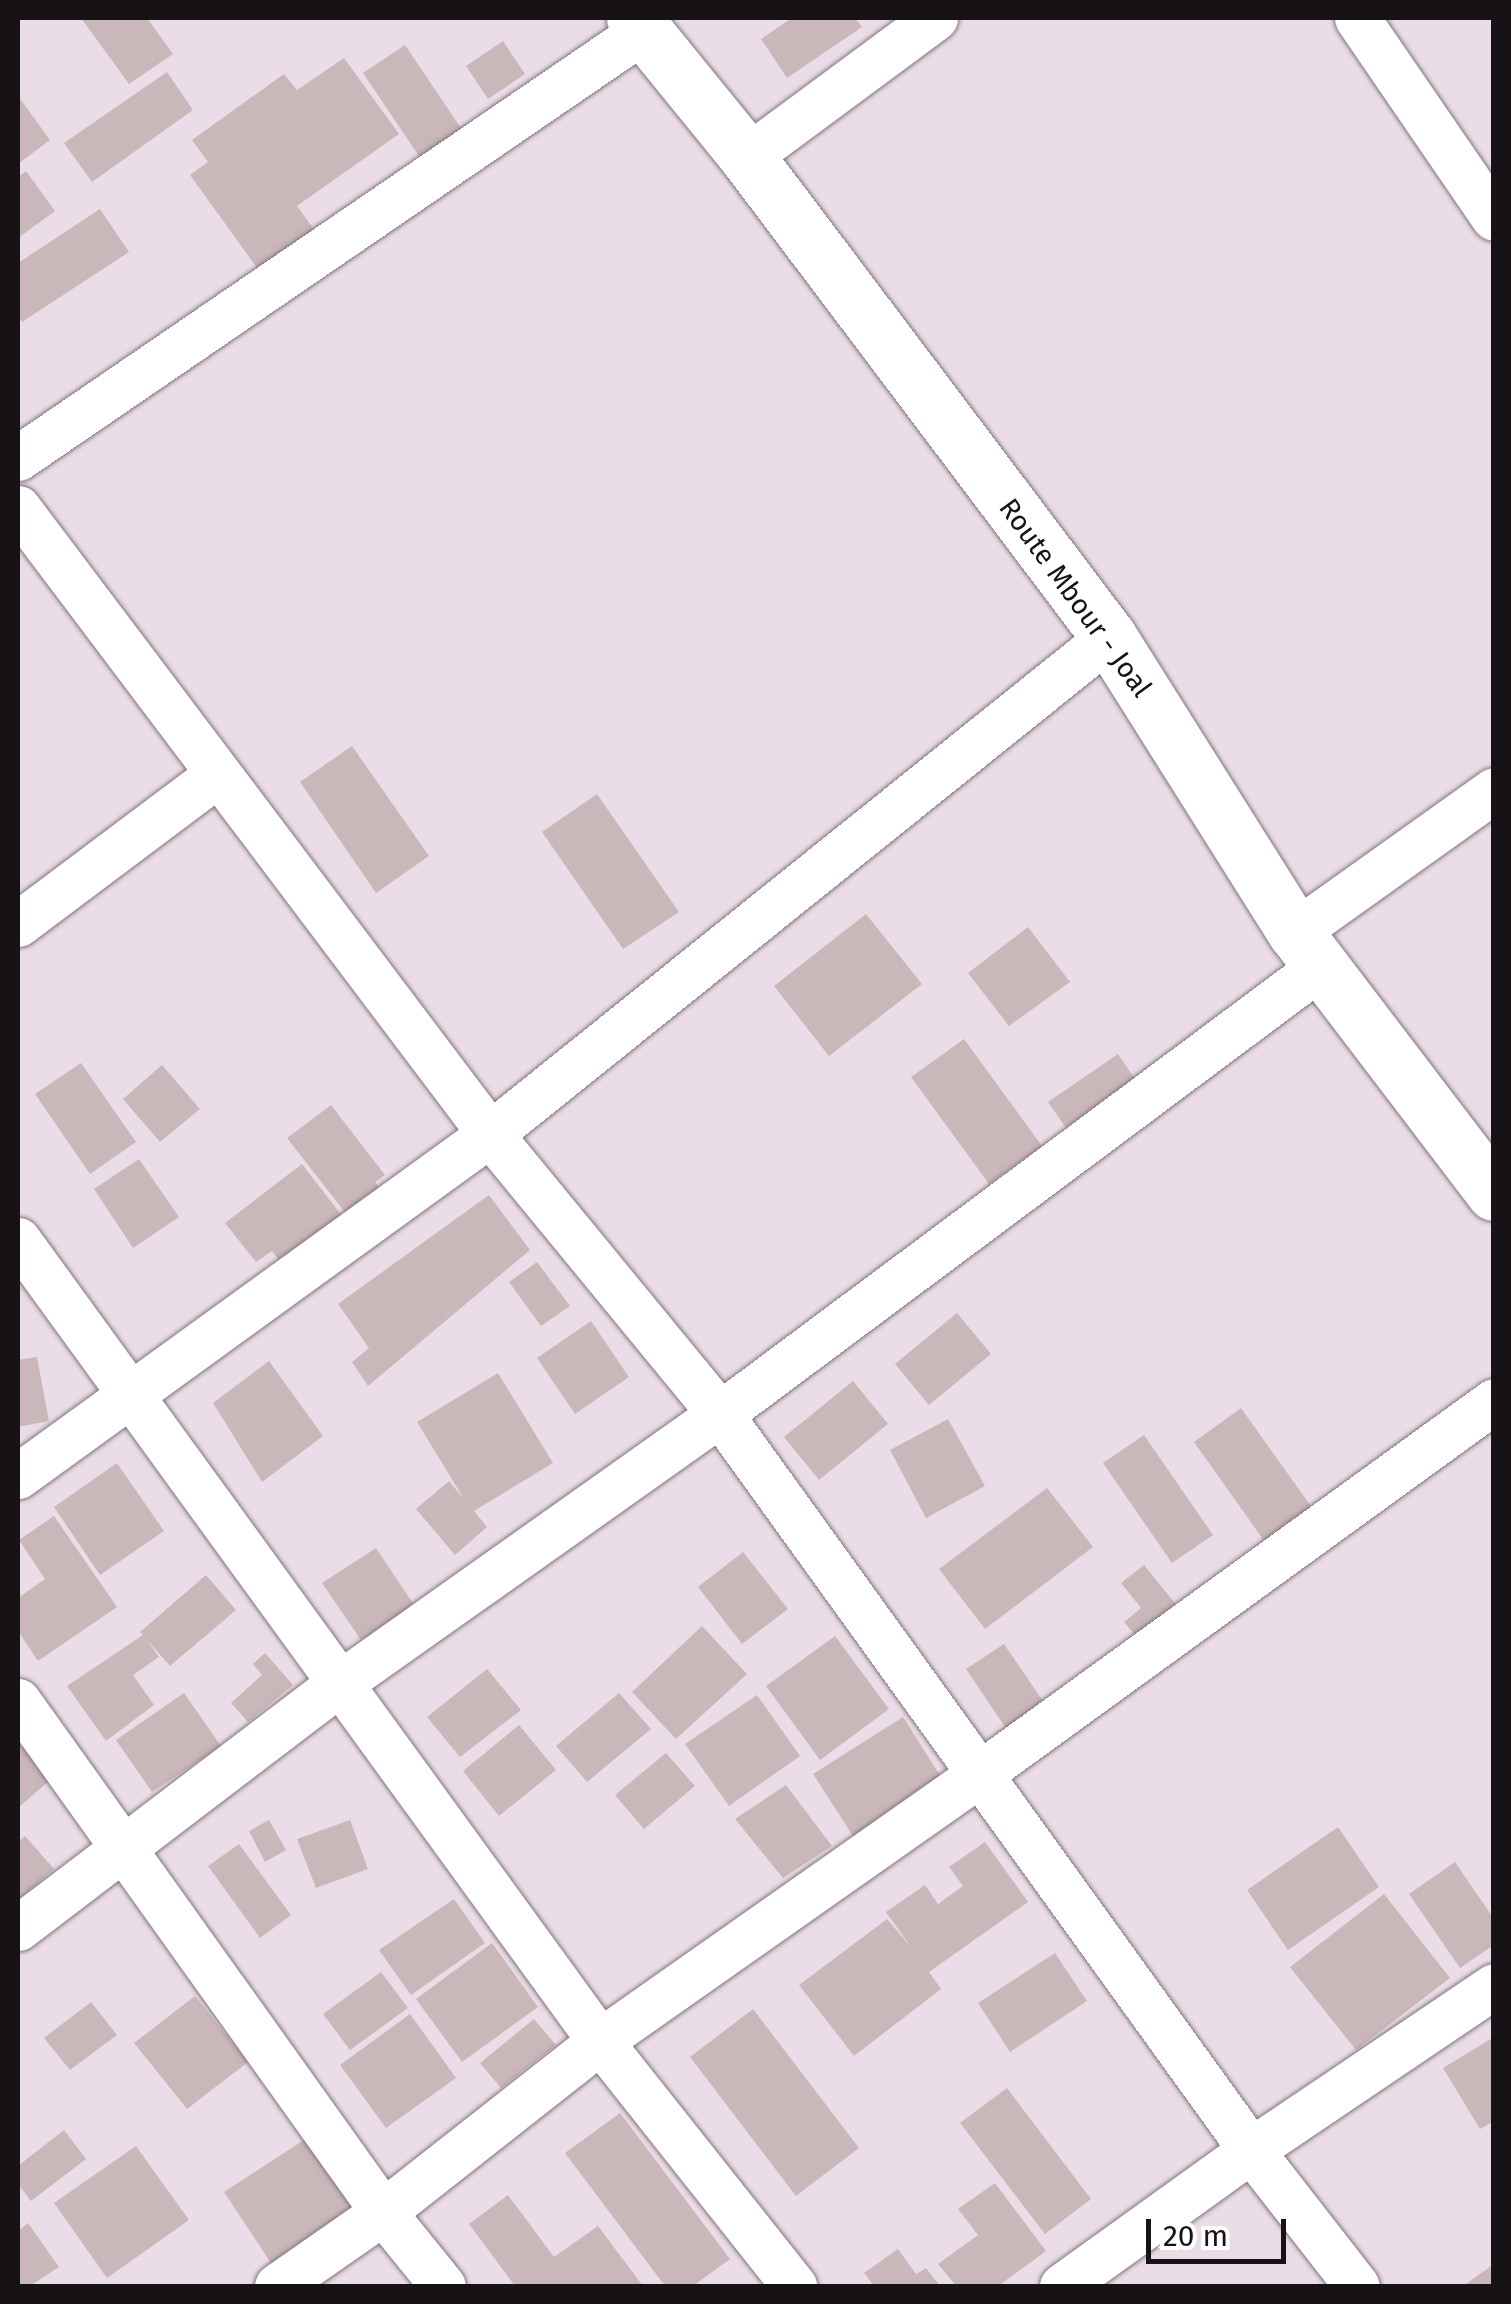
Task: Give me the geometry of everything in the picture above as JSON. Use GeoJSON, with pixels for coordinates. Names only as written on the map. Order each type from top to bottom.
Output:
{"type":"FeatureCollection","features":[{"type":"Feature","properties":{"kind":"main road","name":"Route Mbour - Joal"},"geometry":{"type":"LineString","coordinates":[[639,24],[747,157],[1109,638],[1308,949],[1494,1194]]}},
{"type":"Feature","properties":{"kind":"street"},"geometry":{"type":"LineString","coordinates":[[747,157],[935,18]]}},
{"type":"Feature","properties":{"kind":"street"},"geometry":{"type":"LineString","coordinates":[[1357,18],[1494,218]]}},
{"type":"Feature","properties":{"kind":"street"},"geometry":{"type":"LineString","coordinates":[[18,458],[639,24]]}},
{"type":"Feature","properties":{"kind":"street"},"geometry":{"type":"LineString","coordinates":[[18,508],[490,1134],[720,1414],[1251,2150],[1357,2286]]}},
{"type":"Feature","properties":{"kind":"street"},"geometry":{"type":"LineString","coordinates":[[18,1476],[490,1134],[1109,638]]}},
{"type":"Feature","properties":{"kind":"street"},"geometry":{"type":"LineString","coordinates":[[18,924],[218,774]]}},
{"type":"Feature","properties":{"kind":"street"},"geometry":{"type":"LineString","coordinates":[[18,1928],[340,1683],[720,1414],[1308,949],[1494,790]]}},
{"type":"Feature","properties":{"kind":"street"},"geometry":{"type":"LineString","coordinates":[[18,1240],[129,1398],[600,2041],[794,2286]]}},
{"type":"Feature","properties":{"kind":"street"},"geometry":{"type":"LineString","coordinates":[[278,2286],[383,2212],[600,2041],[978,1775],[1494,1400]]}},
{"type":"Feature","properties":{"kind":"street"},"geometry":{"type":"LineString","coordinates":[[18,1701],[383,2212],[442,2286]]}},
{"type":"Feature","properties":{"kind":"street"},"geometry":{"type":"LineString","coordinates":[[1062,2286],[1251,2150],[1494,1986]]}},
{"type":"Feature","properties":{"kind":"building"},"geometry":{"type":"Polygon","coordinates":[[[81,18],[147,18],[173,54],[129,84],[81,18]]]}},
{"type":"Feature","properties":{"kind":"building"},"geometry":{"type":"Polygon","coordinates":[[[792,18],[855,18],[862,27],[787,78],[761,39],[792,18]]]}},
{"type":"Feature","properties":{"kind":"building"},"geometry":{"type":"Polygon","coordinates":[[[503,41],[525,74],[488,99],[466,66],[503,41]]]}},
{"type":"Feature","properties":{"kind":"building"},"geometry":{"type":"Polygon","coordinates":[[[405,45],[471,143],[429,171],[363,73],[405,45]]]}},
{"type":"Feature","properties":{"kind":"building"},"geometry":{"type":"Polygon","coordinates":[[[344,58],[399,134],[297,206],[337,261],[281,301],[190,175],[208,162],[192,140],[284,74],[297,90],[344,58]]]}},
{"type":"Feature","properties":{"kind":"building"},"geometry":{"type":"Polygon","coordinates":[[[167,72],[193,110],[92,182],[64,143],[167,72]]]}},
{"type":"Feature","properties":{"kind":"building"},"geometry":{"type":"Polygon","coordinates":[[[18,96],[50,140],[18,164],[18,96]]]}},
{"type":"Feature","properties":{"kind":"building"},"geometry":{"type":"Polygon","coordinates":[[[26,171],[55,211],[18,238],[18,177],[26,171]]]}},
{"type":"Feature","properties":{"kind":"building"},"geometry":{"type":"Polygon","coordinates":[[[100,209],[129,252],[22,322],[18,316],[18,263],[100,209]]]}},
{"type":"Feature","properties":{"kind":"building"},"geometry":{"type":"Polygon","coordinates":[[[352,746],[429,856],[376,893],[300,782],[352,746]]]}},
{"type":"Feature","properties":{"kind":"building"},"geometry":{"type":"Polygon","coordinates":[[[597,794],[679,912],[623,949],[542,832],[597,794]]]}},
{"type":"Feature","properties":{"kind":"building"},"geometry":{"type":"Polygon","coordinates":[[[866,914],[922,984],[829,1056],[774,986],[866,914]]]}},
{"type":"Feature","properties":{"kind":"building"},"geometry":{"type":"Polygon","coordinates":[[[1028,927],[1070,982],[1009,1026],[968,973],[1028,927]]]}},
{"type":"Feature","properties":{"kind":"building"},"geometry":{"type":"Polygon","coordinates":[[[964,1039],[1042,1146],[989,1184],[911,1077],[964,1039]]]}},
{"type":"Feature","properties":{"kind":"building"},"geometry":{"type":"Polygon","coordinates":[[[1118,1054],[1135,1079],[1066,1128],[1048,1102],[1118,1054]]]}},
{"type":"Feature","properties":{"kind":"building"},"geometry":{"type":"Polygon","coordinates":[[[81,1063],[136,1142],[90,1174],[35,1094],[81,1063]]]}},
{"type":"Feature","properties":{"kind":"building"},"geometry":{"type":"Polygon","coordinates":[[[162,1065],[200,1109],[160,1142],[123,1099],[162,1065]]]}},
{"type":"Feature","properties":{"kind":"building"},"geometry":{"type":"Polygon","coordinates":[[[331,1105],[385,1175],[375,1182],[388,1199],[355,1225],[287,1138],[331,1105]]]}},
{"type":"Feature","properties":{"kind":"building"},"geometry":{"type":"Polygon","coordinates":[[[139,1159],[179,1217],[133,1248],[94,1189],[139,1159]]]}},
{"type":"Feature","properties":{"kind":"building"},"geometry":{"type":"Polygon","coordinates":[[[302,1164],[349,1225],[288,1272],[272,1251],[256,1262],[225,1223],[302,1164]]]}},
{"type":"Feature","properties":{"kind":"building"},"geometry":{"type":"Polygon","coordinates":[[[489,1195],[530,1250],[368,1386],[352,1362],[369,1348],[338,1304],[489,1195]]]}},
{"type":"Feature","properties":{"kind":"building"},"geometry":{"type":"Polygon","coordinates":[[[537,1262],[570,1306],[541,1326],[509,1282],[537,1262]]]}},
{"type":"Feature","properties":{"kind":"building"},"geometry":{"type":"Polygon","coordinates":[[[957,1313],[991,1354],[929,1405],[895,1364],[957,1313]]]}},
{"type":"Feature","properties":{"kind":"building"},"geometry":{"type":"Polygon","coordinates":[[[591,1321],[629,1377],[575,1414],[537,1358],[591,1321]]]}},
{"type":"Feature","properties":{"kind":"building"},"geometry":{"type":"Polygon","coordinates":[[[37,1357],[49,1421],[18,1427],[18,1360],[37,1357]]]}},
{"type":"Feature","properties":{"kind":"building"},"geometry":{"type":"Polygon","coordinates":[[[269,1361],[323,1436],[262,1482],[213,1403],[269,1361]]]}},
{"type":"Feature","properties":{"kind":"building"},"geometry":{"type":"Polygon","coordinates":[[[498,1373],[553,1463],[474,1511],[487,1527],[455,1555],[416,1509],[449,1481],[464,1499],[417,1422],[498,1373]]]}},
{"type":"Feature","properties":{"kind":"building"},"geometry":{"type":"Polygon","coordinates":[[[853,1381],[888,1424],[819,1480],[784,1437],[853,1381]]]}},
{"type":"Feature","properties":{"kind":"building"},"geometry":{"type":"Polygon","coordinates":[[[1241,1408],[1313,1509],[1265,1542],[1194,1442],[1241,1408]]]}},
{"type":"Feature","properties":{"kind":"building"},"geometry":{"type":"Polygon","coordinates":[[[948,1419],[985,1486],[926,1518],[890,1450],[948,1419]]]}},
{"type":"Feature","properties":{"kind":"building"},"geometry":{"type":"Polygon","coordinates":[[[1144,1435],[1213,1535],[1172,1563],[1103,1463],[1144,1435]]]}},
{"type":"Feature","properties":{"kind":"building"},"geometry":{"type":"Polygon","coordinates":[[[117,1463],[164,1531],[100,1575],[54,1507],[117,1463]]]}},
{"type":"Feature","properties":{"kind":"building"},"geometry":{"type":"Polygon","coordinates":[[[1047,1488],[1093,1547],[985,1629],[939,1569],[1047,1488]]]}},
{"type":"Feature","properties":{"kind":"building"},"geometry":{"type":"Polygon","coordinates":[[[54,1516],[117,1607],[38,1661],[18,1631],[18,1598],[45,1579],[19,1540],[54,1516]]]}},
{"type":"Feature","properties":{"kind":"building"},"geometry":{"type":"Polygon","coordinates":[[[376,1548],[414,1605],[361,1640],[322,1583],[376,1548]]]}},
{"type":"Feature","properties":{"kind":"building"},"geometry":{"type":"Polygon","coordinates":[[[743,1552],[788,1609],[742,1644],[698,1587],[743,1552]]]}},
{"type":"Feature","properties":{"kind":"building"},"geometry":{"type":"Polygon","coordinates":[[[1144,1565],[1182,1612],[1142,1643],[1124,1622],[1141,1608],[1121,1583],[1144,1565]]]}},
{"type":"Feature","properties":{"kind":"building"},"geometry":{"type":"Polygon","coordinates":[[[206,1575],[236,1610],[170,1666],[147,1640],[159,1657],[133,1675],[154,1705],[106,1741],[67,1686],[143,1635],[140,1632],[206,1575]]]}},
{"type":"Feature","properties":{"kind":"building"},"geometry":{"type":"Polygon","coordinates":[[[702,1626],[747,1674],[676,1739],[632,1692],[702,1626]]]}},
{"type":"Feature","properties":{"kind":"building"},"geometry":{"type":"Polygon","coordinates":[[[835,1636],[889,1709],[820,1760],[766,1686],[835,1636]]]}},
{"type":"Feature","properties":{"kind":"building"},"geometry":{"type":"Polygon","coordinates":[[[1004,1644],[1047,1707],[1009,1733],[966,1669],[1004,1644]]]}},
{"type":"Feature","properties":{"kind":"building"},"geometry":{"type":"Polygon","coordinates":[[[265,1653],[293,1685],[248,1722],[231,1703],[262,1675],[253,1664],[265,1653]]]}},
{"type":"Feature","properties":{"kind":"building"},"geometry":{"type":"Polygon","coordinates":[[[487,1669],[521,1710],[460,1757],[427,1717],[487,1669]]]}},
{"type":"Feature","properties":{"kind":"building"},"geometry":{"type":"Polygon","coordinates":[[[184,1693],[221,1746],[152,1792],[116,1740],[184,1693]]]}},
{"type":"Feature","properties":{"kind":"building"},"geometry":{"type":"Polygon","coordinates":[[[619,1693],[651,1729],[587,1782],[556,1746],[619,1693]]]}},
{"type":"Feature","properties":{"kind":"building"},"geometry":{"type":"Polygon","coordinates":[[[757,1695],[800,1756],[729,1806],[685,1744],[757,1695]]]}},
{"type":"Feature","properties":{"kind":"building"},"geometry":{"type":"Polygon","coordinates":[[[903,1717],[945,1783],[855,1839],[813,1774],[903,1717]]]}},
{"type":"Feature","properties":{"kind":"building"},"geometry":{"type":"Polygon","coordinates":[[[519,1725],[556,1770],[499,1816],[463,1771],[519,1725]]]}},
{"type":"Feature","properties":{"kind":"building"},"geometry":{"type":"Polygon","coordinates":[[[18,1742],[50,1780],[18,1808],[18,1742]]]}},
{"type":"Feature","properties":{"kind":"building"},"geometry":{"type":"Polygon","coordinates":[[[666,1753],[695,1786],[644,1829],[615,1795],[666,1753]]]}},
{"type":"Feature","properties":{"kind":"building"},"geometry":{"type":"Polygon","coordinates":[[[786,1785],[832,1846],[783,1878],[735,1819],[786,1785]]]}},
{"type":"Feature","properties":{"kind":"building"},"geometry":{"type":"Polygon","coordinates":[[[269,1820],[286,1850],[265,1862],[249,1831],[269,1820]]]}},
{"type":"Feature","properties":{"kind":"building"},"geometry":{"type":"Polygon","coordinates":[[[350,1820],[368,1869],[316,1888],[297,1839],[350,1820]]]}},
{"type":"Feature","properties":{"kind":"building"},"geometry":{"type":"Polygon","coordinates":[[[1338,1827],[1379,1887],[1288,1950],[1247,1890],[1338,1827]]]}},
{"type":"Feature","properties":{"kind":"building"},"geometry":{"type":"Polygon","coordinates":[[[25,1836],[54,1869],[20,1898],[18,1842],[25,1836]]]}},
{"type":"Feature","properties":{"kind":"building"},"geometry":{"type":"Polygon","coordinates":[[[985,1842],[1028,1902],[929,1972],[941,1989],[854,2056],[799,1985],[887,1919],[911,1947],[886,1912],[925,1885],[938,1904],[963,1886],[949,1867],[985,1842]]]}},
{"type":"Feature","properties":{"kind":"building"},"geometry":{"type":"Polygon","coordinates":[[[239,1844],[291,1915],[260,1938],[208,1866],[239,1844]]]}},
{"type":"Feature","properties":{"kind":"building"},"geometry":{"type":"Polygon","coordinates":[[[1455,1862],[1494,1919],[1494,1945],[1460,1968],[1409,1894],[1455,1862]]]}},
{"type":"Feature","properties":{"kind":"building"},"geometry":{"type":"Polygon","coordinates":[[[1384,1894],[1450,1978],[1356,2050],[1290,1967],[1384,1894]]]}},
{"type":"Feature","properties":{"kind":"building"},"geometry":{"type":"Polygon","coordinates":[[[454,1899],[485,1943],[411,1995],[379,1950],[454,1899]]]}},
{"type":"Feature","properties":{"kind":"building"},"geometry":{"type":"Polygon","coordinates":[[[492,1943],[538,2007],[462,2062],[416,1999],[492,1943]]]}},
{"type":"Feature","properties":{"kind":"building"},"geometry":{"type":"Polygon","coordinates":[[[1055,1953],[1087,2001],[1010,2052],[978,2003],[1055,1953]]]}},
{"type":"Feature","properties":{"kind":"building"},"geometry":{"type":"Polygon","coordinates":[[[381,1972],[408,2008],[350,2050],[323,2014],[381,1972]]]}},
{"type":"Feature","properties":{"kind":"building"},"geometry":{"type":"Polygon","coordinates":[[[195,1996],[248,2062],[187,2109],[134,2043],[195,1996]]]}},
{"type":"Feature","properties":{"kind":"building"},"geometry":{"type":"Polygon","coordinates":[[[91,2002],[117,2035],[70,2070],[44,2038],[91,2002]]]}},
{"type":"Feature","properties":{"kind":"building"},"geometry":{"type":"Polygon","coordinates":[[[753,2009],[859,2148],[796,2196],[690,2057],[753,2009]]]}},
{"type":"Feature","properties":{"kind":"building"},"geometry":{"type":"Polygon","coordinates":[[[410,2014],[456,2078],[386,2128],[340,2065],[410,2014]]]}},
{"type":"Feature","properties":{"kind":"building"},"geometry":{"type":"Polygon","coordinates":[[[534,2019],[556,2045],[501,2088],[480,2063],[534,2019]]]}},
{"type":"Feature","properties":{"kind":"building"},"geometry":{"type":"Polygon","coordinates":[[[1494,2037],[1494,2121],[1480,2129],[1443,2068],[1494,2037]]]}},
{"type":"Feature","properties":{"kind":"building"},"geometry":{"type":"Polygon","coordinates":[[[1007,2088],[1091,2199],[1045,2234],[960,2123],[1007,2088]]]}},
{"type":"Feature","properties":{"kind":"building"},"geometry":{"type":"Polygon","coordinates":[[[620,2113],[730,2259],[693,2286],[665,2286],[565,2153],[620,2113]]]}},
{"type":"Feature","properties":{"kind":"building"},"geometry":{"type":"Polygon","coordinates":[[[64,2130],[86,2159],[31,2201],[18,2184],[18,2166],[64,2130]]]}},
{"type":"Feature","properties":{"kind":"building"},"geometry":{"type":"Polygon","coordinates":[[[310,2136],[359,2210],[273,2266],[224,2192],[310,2136]]]}},
{"type":"Feature","properties":{"kind":"building"},"geometry":{"type":"Polygon","coordinates":[[[136,2146],[189,2220],[107,2278],[54,2203],[136,2146]]]}},
{"type":"Feature","properties":{"kind":"building"},"geometry":{"type":"Polygon","coordinates":[[[995,2183],[1046,2251],[998,2286],[956,2286],[938,2264],[978,2235],[958,2209],[995,2183]]]}},
{"type":"Feature","properties":{"kind":"building"},"geometry":{"type":"Polygon","coordinates":[[[508,2195],[554,2257],[598,2226],[643,2286],[515,2286],[469,2224],[508,2195]]]}},
{"type":"Feature","properties":{"kind":"building"},"geometry":{"type":"Polygon","coordinates":[[[28,2223],[59,2267],[30,2286],[18,2286],[18,2231],[28,2223]]]}},
{"type":"Feature","properties":{"kind":"building"},"geometry":{"type":"Polygon","coordinates":[[[898,2249],[916,2274],[926,2268],[940,2286],[874,2286],[864,2273],[898,2249]]]}},
{"type":"Feature","properties":{"kind":"building"},"geometry":{"type":"Polygon","coordinates":[[[1494,2264],[1494,2286],[1463,2286],[1494,2264]]]}}]}
